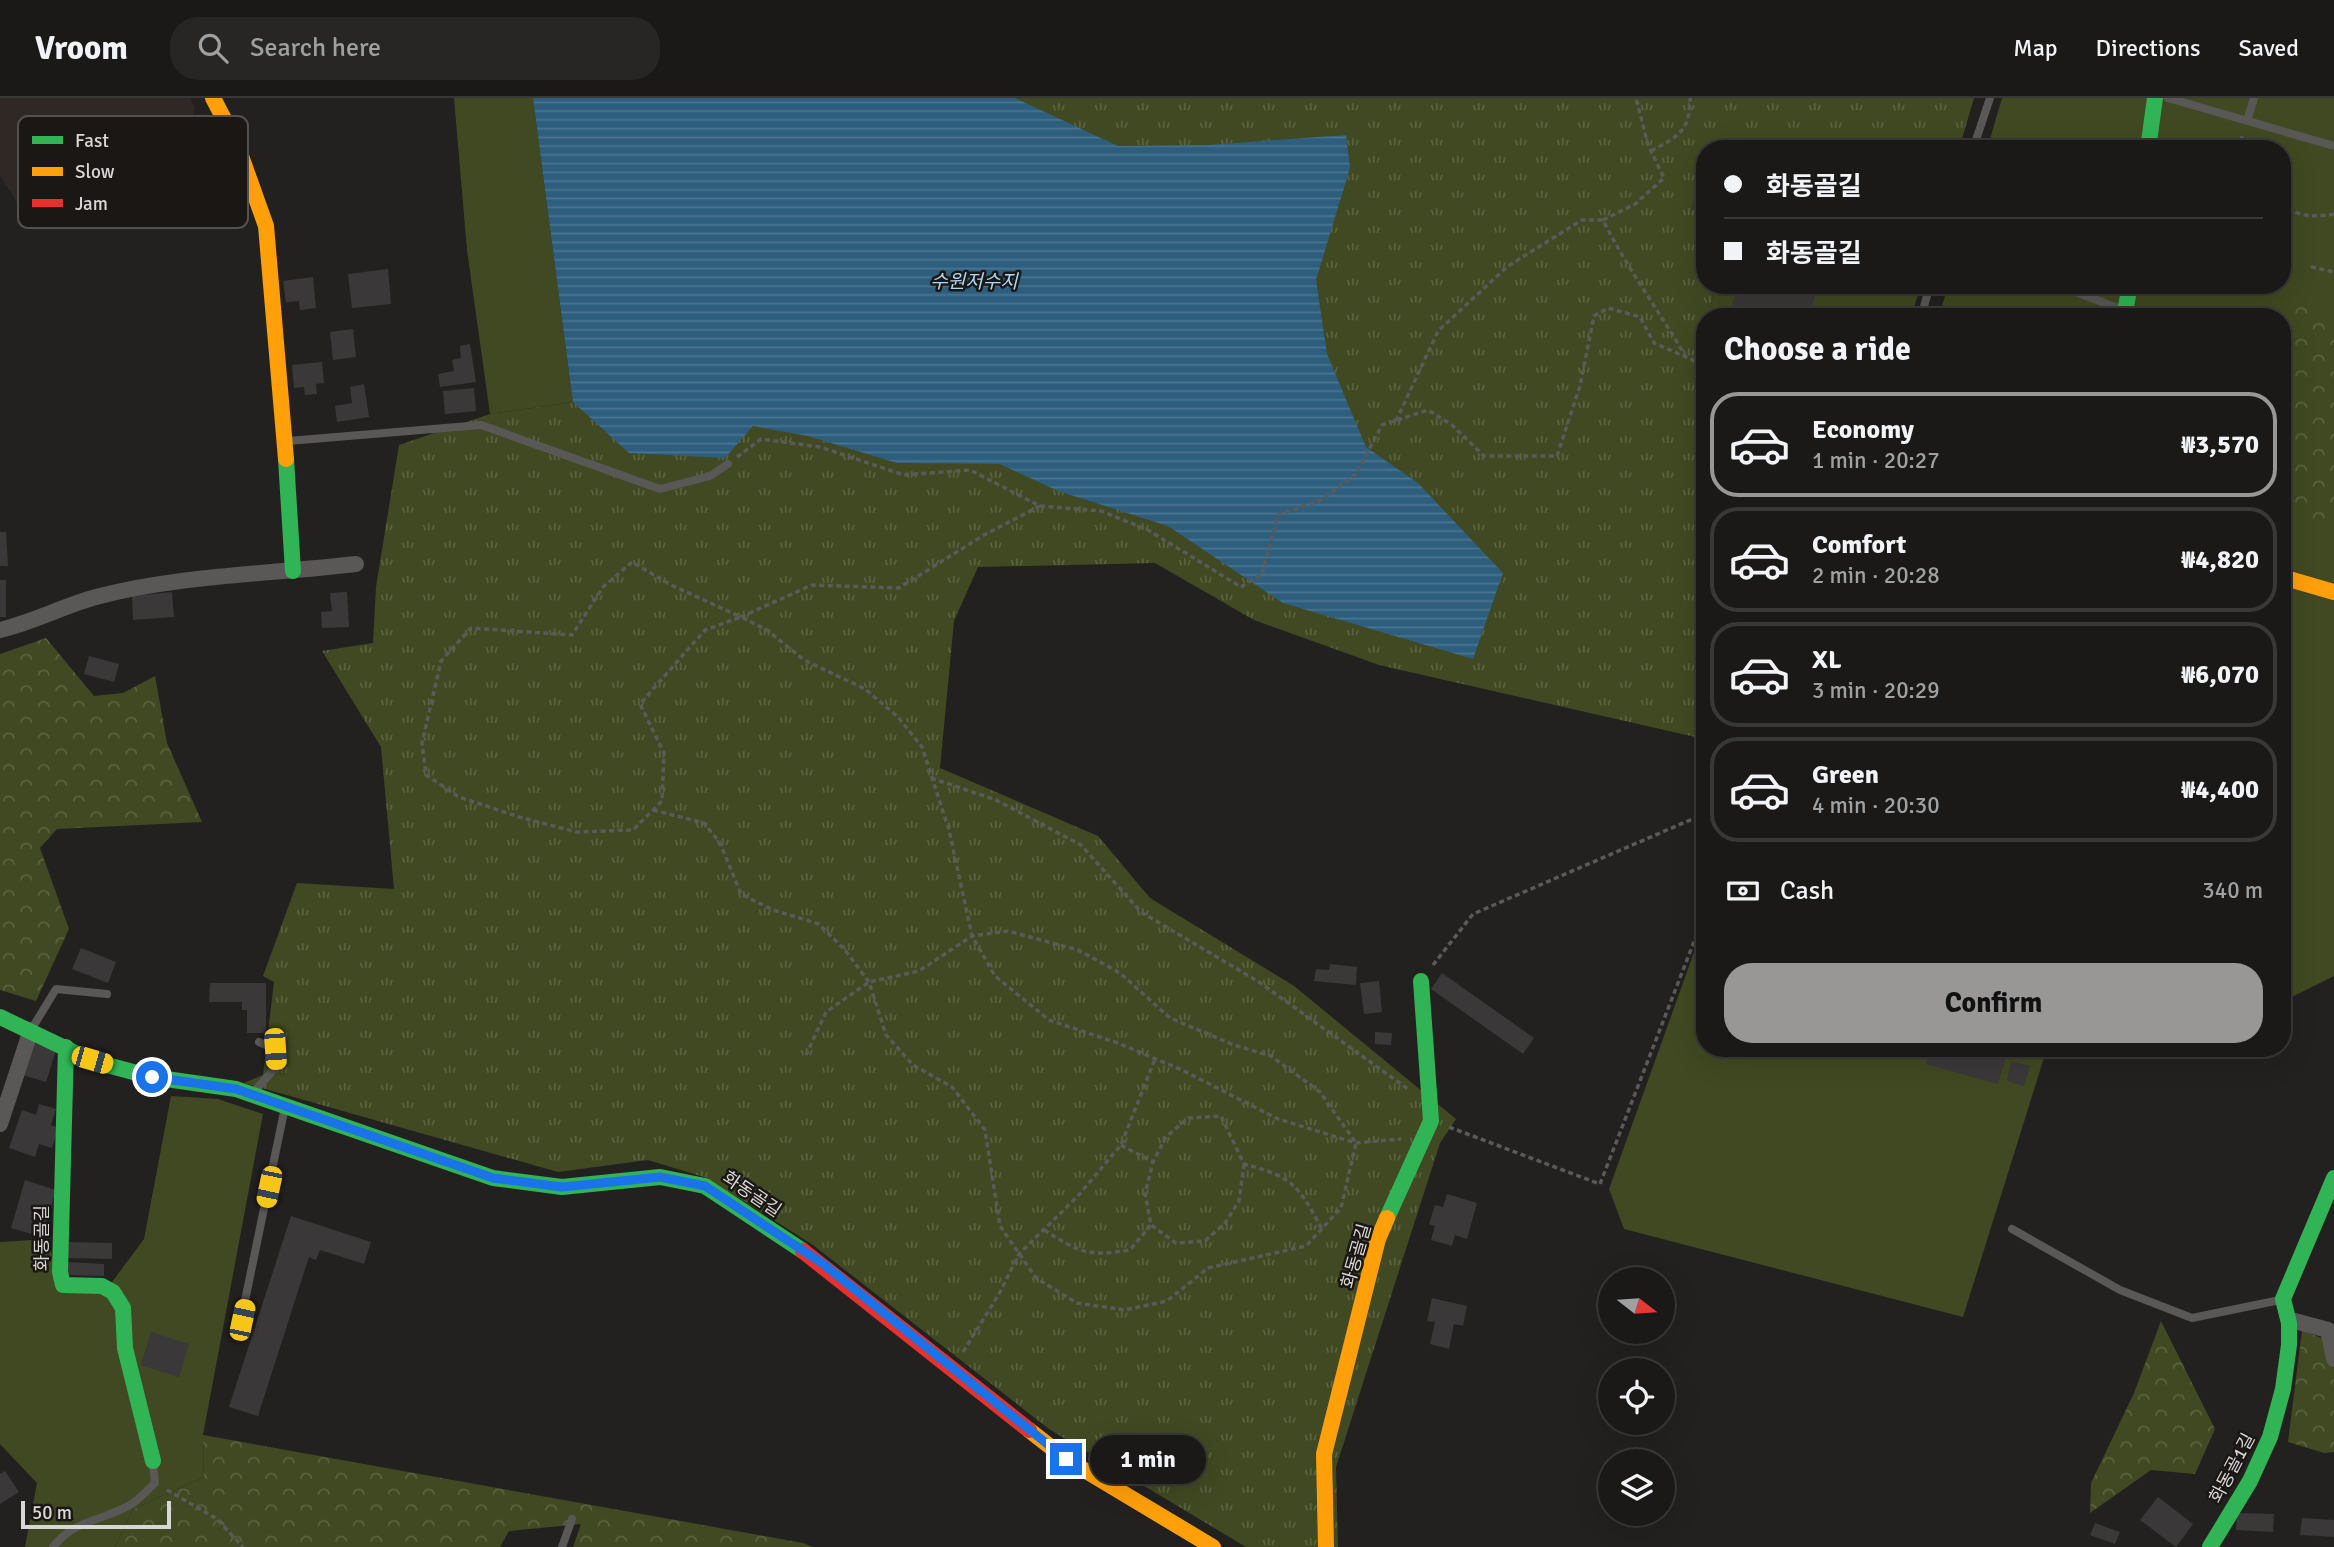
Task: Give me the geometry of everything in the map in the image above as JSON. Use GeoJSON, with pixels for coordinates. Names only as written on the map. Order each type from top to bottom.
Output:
{"type":"FeatureCollection","features":[{"type":"Feature","properties":{"kind":"street"},"geometry":{"type":"LineString","coordinates":[[212,98],[222,116]]}},
{"type":"Feature","properties":{"kind":"street"},"geometry":{"type":"LineString","coordinates":[[2149,140],[2155,98]]}},
{"type":"Feature","properties":{"kind":"street"},"geometry":{"type":"LineString","coordinates":[[248,176],[266,226],[285,441],[293,571]]}},
{"type":"Feature","properties":{"kind":"street"},"geometry":{"type":"LineString","coordinates":[[0,630],[34,622],[95,597],[167,584],[356,564]]}},
{"type":"Feature","properties":{"kind":"street"},"geometry":{"type":"LineString","coordinates":[[2291,580],[2334,592]]}},
{"type":"Feature","properties":{"kind":"street","name":"화동골길"},"geometry":{"type":"LineString","coordinates":[[1326,1547],[1324,1454],[1378,1239],[1431,1121],[1421,981]]}},
{"type":"Feature","properties":{"kind":"street","name":"화동골길"},"geometry":{"type":"LineString","coordinates":[[0,1017],[92,1060],[152,1077],[236,1089],[493,1178],[562,1187],[660,1177],[705,1186],[822,1263],[1066,1459],[1213,1547]]}},
{"type":"Feature","properties":{"kind":"street"},"geometry":{"type":"LineString","coordinates":[[0,1124],[31,1030]]}},
{"type":"Feature","properties":{"kind":"street","name":"화동골길"},"geometry":{"type":"LineString","coordinates":[[66,1047],[60,1272],[62,1284],[102,1286],[113,1292],[123,1308],[125,1348],[153,1461]]}},
{"type":"Feature","properties":{"kind":"street"},"geometry":{"type":"LineString","coordinates":[[2283,1299],[2334,1178]]}},
{"type":"Feature","properties":{"kind":"street","name":"화동골1길"},"geometry":{"type":"LineString","coordinates":[[2210,1547],[2264,1456],[2283,1403],[2291,1320],[2283,1299]]}},
{"type":"Feature","properties":{"kind":"street"},"geometry":{"type":"LineString","coordinates":[[2291,1320],[2328,1330],[2334,1359]]}},
{"type":"Feature","properties":{"kind":"lane"},"geometry":{"type":"LineString","coordinates":[[1976,140],[1990,98]]}},
{"type":"Feature","properties":{"kind":"lane"},"geometry":{"type":"LineString","coordinates":[[2168,98],[2334,146]]}},
{"type":"Feature","properties":{"kind":"lane"},"geometry":{"type":"LineString","coordinates":[[2247,121],[2253,98]]}},
{"type":"Feature","properties":{"kind":"lane"},"geometry":{"type":"LineString","coordinates":[[2078,294],[2111,308]]}},
{"type":"Feature","properties":{"kind":"lane"},"geometry":{"type":"LineString","coordinates":[[285,441],[481,425],[660,489],[710,476],[728,464]]}},
{"type":"Feature","properties":{"kind":"lane"},"geometry":{"type":"LineString","coordinates":[[31,1030],[56,989],[107,994]]}},
{"type":"Feature","properties":{"kind":"lane"},"geometry":{"type":"LineString","coordinates":[[251,1095],[276,1067],[275,1049],[259,1042]]}},
{"type":"Feature","properties":{"kind":"lane"},"geometry":{"type":"LineString","coordinates":[[242,1320],[285,1107]]}},
{"type":"Feature","properties":{"kind":"lane"},"geometry":{"type":"LineString","coordinates":[[2012,1229],[2120,1290],[2192,1318],[2283,1299]]}},
{"type":"Feature","properties":{"kind":"lane"},"geometry":{"type":"LineString","coordinates":[[53,1547],[62,1535],[84,1522],[130,1505],[155,1483],[153,1461]]}},
{"type":"Feature","properties":{"kind":"lane"},"geometry":{"type":"LineString","coordinates":[[562,1547],[572,1518]]}},
{"type":"Feature","properties":{"kind":"path"},"geometry":{"type":"LineString","coordinates":[[1396,421],[1438,331],[1508,266],[1582,220],[1603,220],[1635,204],[1664,178],[1651,151],[1636,98]]}},
{"type":"Feature","properties":{"kind":"path"},"geometry":{"type":"LineString","coordinates":[[1651,151],[1675,138],[1690,121],[1690,98]]}},
{"type":"Feature","properties":{"kind":"path"},"geometry":{"type":"LineString","coordinates":[[2291,210],[2312,218],[2334,214]]}},
{"type":"Feature","properties":{"kind":"path"},"geometry":{"type":"LineString","coordinates":[[1603,220],[1625,264],[1651,298],[1686,357]]}},
{"type":"Feature","properties":{"kind":"path"},"geometry":{"type":"LineString","coordinates":[[2311,267],[2334,272]]}},
{"type":"Feature","properties":{"kind":"path"},"geometry":{"type":"LineString","coordinates":[[728,464],[761,439],[820,446],[904,475],[970,470],[1040,506],[1101,511],[1148,530],[1241,587],[1262,574],[1278,514],[1321,500],[1356,474],[1382,425],[1427,410],[1452,425],[1483,456],[1557,456],[1580,386],[1594,316],[1608,308],[1640,317],[1654,343],[1696,361]]}},
{"type":"Feature","properties":{"kind":"path"},"geometry":{"type":"LineString","coordinates":[[1040,506],[984,535],[899,588],[812,585],[741,617],[705,630],[640,704],[664,752],[662,801],[633,830],[577,832],[459,797],[426,775],[422,743],[441,661],[471,628],[572,635],[603,587],[632,562],[671,585],[741,617],[767,630],[804,660],[865,689],[898,717],[922,747],[949,830],[972,936],[995,976],[1049,1020],[1155,1059],[1278,1119],[1356,1143],[1424,1137]]}},
{"type":"Feature","properties":{"kind":"path"},"geometry":{"type":"LineString","coordinates":[[931,778],[996,800],[1081,845],[1142,912],[1259,982],[1430,1103]]}},
{"type":"Feature","properties":{"kind":"path"},"geometry":{"type":"LineString","coordinates":[[653,810],[704,823],[720,843],[741,894],[773,910],[819,924],[845,950],[869,982],[886,1035],[913,1065],[952,1087],[985,1129],[1000,1226],[1036,1278],[1077,1303],[1125,1310],[1167,1301],[1208,1268],[1306,1246],[1341,1208],[1356,1143],[1320,1093],[1271,1056],[1234,1045],[1170,1018],[1120,973],[1078,950],[1007,931],[972,936],[919,971],[869,982],[826,1012],[806,1055]]}},
{"type":"Feature","properties":{"kind":"path"},"geometry":{"type":"LineString","coordinates":[[1421,981],[1473,914],[1696,817]]}},
{"type":"Feature","properties":{"kind":"path"},"geometry":{"type":"LineString","coordinates":[[1431,1121],[1600,1184],[1696,937]]}},
{"type":"Feature","properties":{"kind":"path"},"geometry":{"type":"LineString","coordinates":[[953,1369],[999,1294],[1019,1254],[1077,1197],[1121,1145],[1155,1059]]}},
{"type":"Feature","properties":{"kind":"path"},"geometry":{"type":"LineString","coordinates":[[1221,1116],[1244,1164],[1239,1201],[1225,1223],[1205,1241],[1176,1243],[1151,1224],[1145,1194],[1153,1162],[1166,1137],[1188,1118],[1221,1116]]}},
{"type":"Feature","properties":{"kind":"path"},"geometry":{"type":"LineString","coordinates":[[1121,1145],[1153,1162]]}},
{"type":"Feature","properties":{"kind":"path"},"geometry":{"type":"LineString","coordinates":[[1244,1164],[1280,1174],[1303,1193],[1322,1229]]}},
{"type":"Feature","properties":{"kind":"path"},"geometry":{"type":"LineString","coordinates":[[1044,1230],[1077,1251],[1104,1255],[1130,1250],[1151,1224]]}},
{"type":"Feature","properties":{"kind":"path"},"geometry":{"type":"LineString","coordinates":[[155,1483],[217,1519],[243,1547]]}},
{"type":"Feature","properties":{"kind":"shaded area"},"geometry":{"type":"Polygon","coordinates":[[[0,98],[190,98],[195,108],[192,116],[18,116],[18,204],[0,176],[0,98]]]}},
{"type":"Feature","properties":{"kind":"green space"},"geometry":{"type":"Polygon","coordinates":[[[454,98],[533,98],[573,402],[490,414],[467,250],[454,98]]]}},
{"type":"Feature","properties":{"kind":"green space"},"geometry":{"type":"Polygon","coordinates":[[[533,98],[1974,98],[1962,140],[1696,140],[1696,294],[1714,294],[1710,308],[1696,308],[1696,358],[1691,377],[1696,379],[1696,737],[1379,665],[1254,620],[1155,563],[978,567],[954,621],[940,768],[1098,836],[1150,898],[1294,986],[1456,1119],[1440,1143],[1336,1467],[1338,1547],[1246,1547],[1049,1429],[813,1245],[707,1178],[648,1160],[558,1172],[244,1083],[263,1075],[274,982],[263,976],[297,883],[394,889],[381,747],[322,651],[373,643],[376,587],[399,445],[490,414],[573,402],[533,98]]]}},
{"type":"Feature","properties":{"kind":"green space"},"geometry":{"type":"Polygon","coordinates":[[[2002,98],[2334,98],[2334,976],[2291,998],[2291,308],[1942,308],[1945,294],[2291,294],[2291,140],[1990,140],[2002,98]]]}},
{"type":"Feature","properties":{"kind":"green space"},"geometry":{"type":"Polygon","coordinates":[[[1714,294],[1918,294],[1914,308],[1710,308],[1714,294]]]}},
{"type":"Feature","properties":{"kind":"green space"},"geometry":{"type":"Polygon","coordinates":[[[2304,301],[2334,317],[2334,517],[2306,522],[2291,520],[2291,309],[2304,301]]]}},
{"type":"Feature","properties":{"kind":"green space"},"geometry":{"type":"Polygon","coordinates":[[[1696,358],[1696,379],[1691,377],[1696,358]]]}},
{"type":"Feature","properties":{"kind":"green space"},"geometry":{"type":"Polygon","coordinates":[[[46,638],[94,696],[123,693],[155,676],[167,743],[202,822],[57,829],[40,848],[69,929],[36,1001],[0,990],[0,654],[46,638]]]}},
{"type":"Feature","properties":{"kind":"green space"},"geometry":{"type":"Polygon","coordinates":[[[1696,947],[1696,1057],[2044,1057],[1963,1317],[1624,1229],[1609,1189],[1696,947]]]}},
{"type":"Feature","properties":{"kind":"green space"},"geometry":{"type":"Polygon","coordinates":[[[171,1096],[218,1099],[263,1114],[203,1435],[204,1477],[133,1509],[115,1547],[25,1547],[37,1483],[0,1444],[0,1242],[49,1239],[58,1289],[112,1282],[144,1239],[171,1096]]]}},
{"type":"Feature","properties":{"kind":"green space"},"geometry":{"type":"Polygon","coordinates":[[[2161,1321],[2215,1429],[2195,1474],[2151,1470],[2090,1513],[2091,1483],[2134,1393],[2161,1321]]]}},
{"type":"Feature","properties":{"kind":"green space"},"geometry":{"type":"Polygon","coordinates":[[[2302,1330],[2334,1343],[2334,1452],[2324,1453],[2288,1442],[2302,1330]]]}},
{"type":"Feature","properties":{"kind":"green space"},"geometry":{"type":"Polygon","coordinates":[[[203,1435],[803,1543],[813,1547],[573,1547],[581,1524],[509,1531],[500,1547],[115,1547],[133,1509],[204,1477],[203,1435]]]}},
{"type":"Feature","properties":{"kind":"water","name":"수원저수지"},"geometry":{"type":"Polygon","coordinates":[[[533,98],[1015,98],[1118,146],[1208,145],[1346,135],[1350,168],[1316,280],[1327,354],[1366,447],[1418,483],[1503,573],[1473,659],[1283,603],[1168,526],[1058,491],[1000,464],[897,463],[808,436],[753,426],[725,458],[629,453],[573,402],[533,98]]]}},
{"type":"Feature","properties":{"kind":"building"},"geometry":{"type":"Polygon","coordinates":[[[1696,192],[1696,211],[1691,209],[1696,192]]]}},
{"type":"Feature","properties":{"kind":"building"},"geometry":{"type":"Polygon","coordinates":[[[388,269],[391,304],[352,308],[348,274],[388,269]]]}},
{"type":"Feature","properties":{"kind":"building"},"geometry":{"type":"Polygon","coordinates":[[[313,277],[316,308],[300,310],[299,301],[286,302],[283,281],[313,277]]]}},
{"type":"Feature","properties":{"kind":"building"},"geometry":{"type":"Polygon","coordinates":[[[1735,294],[1815,294],[1812,308],[1732,308],[1735,294]]]}},
{"type":"Feature","properties":{"kind":"building"},"geometry":{"type":"Polygon","coordinates":[[[353,329],[356,357],[333,360],[330,332],[353,329]]]}},
{"type":"Feature","properties":{"kind":"building"},"geometry":{"type":"Polygon","coordinates":[[[470,344],[476,382],[440,387],[438,374],[454,371],[452,360],[461,358],[460,346],[470,344]]]}},
{"type":"Feature","properties":{"kind":"building"},"geometry":{"type":"Polygon","coordinates":[[[322,362],[324,383],[316,384],[317,394],[305,395],[304,387],[294,388],[292,365],[322,362]]]}},
{"type":"Feature","properties":{"kind":"building"},"geometry":{"type":"Polygon","coordinates":[[[364,384],[369,417],[337,422],[335,406],[352,403],[350,387],[364,384]]]}},
{"type":"Feature","properties":{"kind":"building"},"geometry":{"type":"Polygon","coordinates":[[[474,388],[476,411],[445,414],[443,391],[474,388]]]}},
{"type":"Feature","properties":{"kind":"building"},"geometry":{"type":"Polygon","coordinates":[[[0,532],[6,532],[8,566],[0,566],[0,532]]]}},
{"type":"Feature","properties":{"kind":"building"},"geometry":{"type":"Polygon","coordinates":[[[0,580],[6,580],[6,617],[0,617],[0,580]]]}},
{"type":"Feature","properties":{"kind":"building"},"geometry":{"type":"Polygon","coordinates":[[[172,592],[174,617],[133,620],[132,596],[172,592]]]}},
{"type":"Feature","properties":{"kind":"building"},"geometry":{"type":"Polygon","coordinates":[[[347,592],[349,627],[322,628],[321,612],[332,611],[330,593],[347,592]]]}},
{"type":"Feature","properties":{"kind":"building"},"geometry":{"type":"Polygon","coordinates":[[[89,656],[119,664],[114,682],[84,674],[89,656]]]}},
{"type":"Feature","properties":{"kind":"building"},"geometry":{"type":"Polygon","coordinates":[[[81,948],[116,962],[108,983],[72,969],[81,948]]]}},
{"type":"Feature","properties":{"kind":"building"},"geometry":{"type":"Polygon","coordinates":[[[1330,964],[1357,967],[1356,985],[1314,981],[1316,969],[1329,970],[1330,964]]]}},
{"type":"Feature","properties":{"kind":"building"},"geometry":{"type":"Polygon","coordinates":[[[1442,973],[1534,1038],[1523,1054],[1431,989],[1442,973]]]}},
{"type":"Feature","properties":{"kind":"building"},"geometry":{"type":"Polygon","coordinates":[[[1379,981],[1382,1012],[1364,1014],[1360,983],[1379,981]]]}},
{"type":"Feature","properties":{"kind":"building"},"geometry":{"type":"Polygon","coordinates":[[[210,983],[266,983],[266,1033],[247,1033],[247,1010],[242,1010],[242,1002],[209,1002],[210,983]]]}},
{"type":"Feature","properties":{"kind":"building"},"geometry":{"type":"Polygon","coordinates":[[[1375,1032],[1392,1033],[1391,1045],[1375,1044],[1375,1032]]]}},
{"type":"Feature","properties":{"kind":"building"},"geometry":{"type":"Polygon","coordinates":[[[34,1043],[56,1050],[46,1082],[23,1075],[34,1043]]]}},
{"type":"Feature","properties":{"kind":"building"},"geometry":{"type":"Polygon","coordinates":[[[1928,1057],[2006,1057],[1998,1084],[1926,1064],[1928,1057]]]}},
{"type":"Feature","properties":{"kind":"building"},"geometry":{"type":"Polygon","coordinates":[[[2011,1061],[2030,1066],[2024,1086],[2007,1081],[2011,1061]]]}},
{"type":"Feature","properties":{"kind":"building"},"geometry":{"type":"Polygon","coordinates":[[[39,1104],[56,1109],[51,1125],[59,1128],[52,1148],[39,1144],[35,1157],[9,1148],[22,1110],[36,1115],[39,1104]]]}},
{"type":"Feature","properties":{"kind":"building"},"geometry":{"type":"Polygon","coordinates":[[[25,1180],[56,1190],[42,1237],[11,1228],[25,1180]]]}},
{"type":"Feature","properties":{"kind":"building"},"geometry":{"type":"Polygon","coordinates":[[[1447,1194],[1477,1203],[1467,1239],[1455,1235],[1452,1246],[1431,1240],[1435,1226],[1429,1224],[1435,1205],[1443,1207],[1447,1194]]]}},
{"type":"Feature","properties":{"kind":"building"},"geometry":{"type":"Polygon","coordinates":[[[291,1216],[371,1242],[364,1264],[320,1250],[316,1260],[309,1257],[258,1416],[229,1407],[291,1216]]]}},
{"type":"Feature","properties":{"kind":"building"},"geometry":{"type":"Polygon","coordinates":[[[68,1242],[112,1243],[112,1259],[67,1258],[68,1242]]]}},
{"type":"Feature","properties":{"kind":"building"},"geometry":{"type":"Polygon","coordinates":[[[68,1262],[104,1264],[104,1276],[68,1275],[68,1262]]]}},
{"type":"Feature","properties":{"kind":"building"},"geometry":{"type":"Polygon","coordinates":[[[1432,1298],[1467,1306],[1463,1326],[1454,1324],[1449,1349],[1430,1344],[1435,1322],[1427,1321],[1432,1298]]]}},
{"type":"Feature","properties":{"kind":"building"},"geometry":{"type":"Polygon","coordinates":[[[151,1332],[189,1344],[179,1377],[141,1365],[151,1332]]]}},
{"type":"Feature","properties":{"kind":"building"},"geometry":{"type":"Polygon","coordinates":[[[5,1471],[19,1492],[0,1504],[0,1474],[5,1471]]]}},
{"type":"Feature","properties":{"kind":"building"},"geometry":{"type":"Polygon","coordinates":[[[2158,1497],[2193,1524],[2176,1547],[2140,1520],[2158,1497]]]}},
{"type":"Feature","properties":{"kind":"building"},"geometry":{"type":"Polygon","coordinates":[[[2237,1513],[2274,1514],[2273,1532],[2236,1530],[2237,1513]]]}},
{"type":"Feature","properties":{"kind":"building"},"geometry":{"type":"Polygon","coordinates":[[[2302,1518],[2334,1520],[2334,1537],[2300,1535],[2302,1518]]]}},
{"type":"Feature","properties":{"kind":"building"},"geometry":{"type":"Polygon","coordinates":[[[2095,1523],[2120,1532],[2115,1544],[2090,1535],[2095,1523]]]}},
{"type":"Feature","properties":{"kind":"traffic: fast"},"geometry":{"type":"LineString","coordinates":[[2149,140],[2155,98]]}},
{"type":"Feature","properties":{"kind":"traffic: fast"},"geometry":{"type":"LineString","coordinates":[[2126,308],[2128,294]]}},
{"type":"Feature","properties":{"kind":"traffic: fast"},"geometry":{"type":"LineString","coordinates":[[286,459],[293,571]]}},
{"type":"Feature","properties":{"kind":"traffic: fast"},"geometry":{"type":"LineString","coordinates":[[1387,1218],[1431,1121],[1421,981]]}},
{"type":"Feature","properties":{"kind":"traffic: fast"},"geometry":{"type":"LineString","coordinates":[[0,1017],[92,1061],[152,1077],[236,1089],[493,1178],[562,1187],[660,1177],[705,1186],[803,1251]]}},
{"type":"Feature","properties":{"kind":"traffic: fast"},"geometry":{"type":"LineString","coordinates":[[66,1047],[60,1272],[63,1285],[102,1286],[113,1292],[123,1308],[125,1348],[153,1461]]}},
{"type":"Feature","properties":{"kind":"traffic: fast"},"geometry":{"type":"LineString","coordinates":[[2210,1547],[2250,1481],[2270,1437],[2283,1389],[2289,1345],[2289,1323],[2283,1299],[2334,1178]]}},
{"type":"Feature","properties":{"kind":"traffic: slow"},"geometry":{"type":"LineString","coordinates":[[213,98],[222,116]]}},
{"type":"Feature","properties":{"kind":"traffic: slow"},"geometry":{"type":"LineString","coordinates":[[248,176],[266,226],[286,459]]}},
{"type":"Feature","properties":{"kind":"traffic: slow"},"geometry":{"type":"LineString","coordinates":[[2291,580],[2334,592]]}},
{"type":"Feature","properties":{"kind":"traffic: slow"},"geometry":{"type":"LineString","coordinates":[[1326,1547],[1324,1454],[1378,1239],[1387,1218]]}},
{"type":"Feature","properties":{"kind":"traffic: slow"},"geometry":{"type":"LineString","coordinates":[[1029,1430],[1066,1459],[1213,1547]]}},
{"type":"Feature","properties":{"kind":"traffic: jam"},"geometry":{"type":"LineString","coordinates":[[803,1251],[1029,1430]]}},
{"type":"Feature","properties":{"kind":"route"},"geometry":{"type":"LineString","coordinates":[[152,1077],[236,1089],[493,1178],[562,1187],[660,1177],[705,1186],[822,1263],[1066,1459]]}}]}
